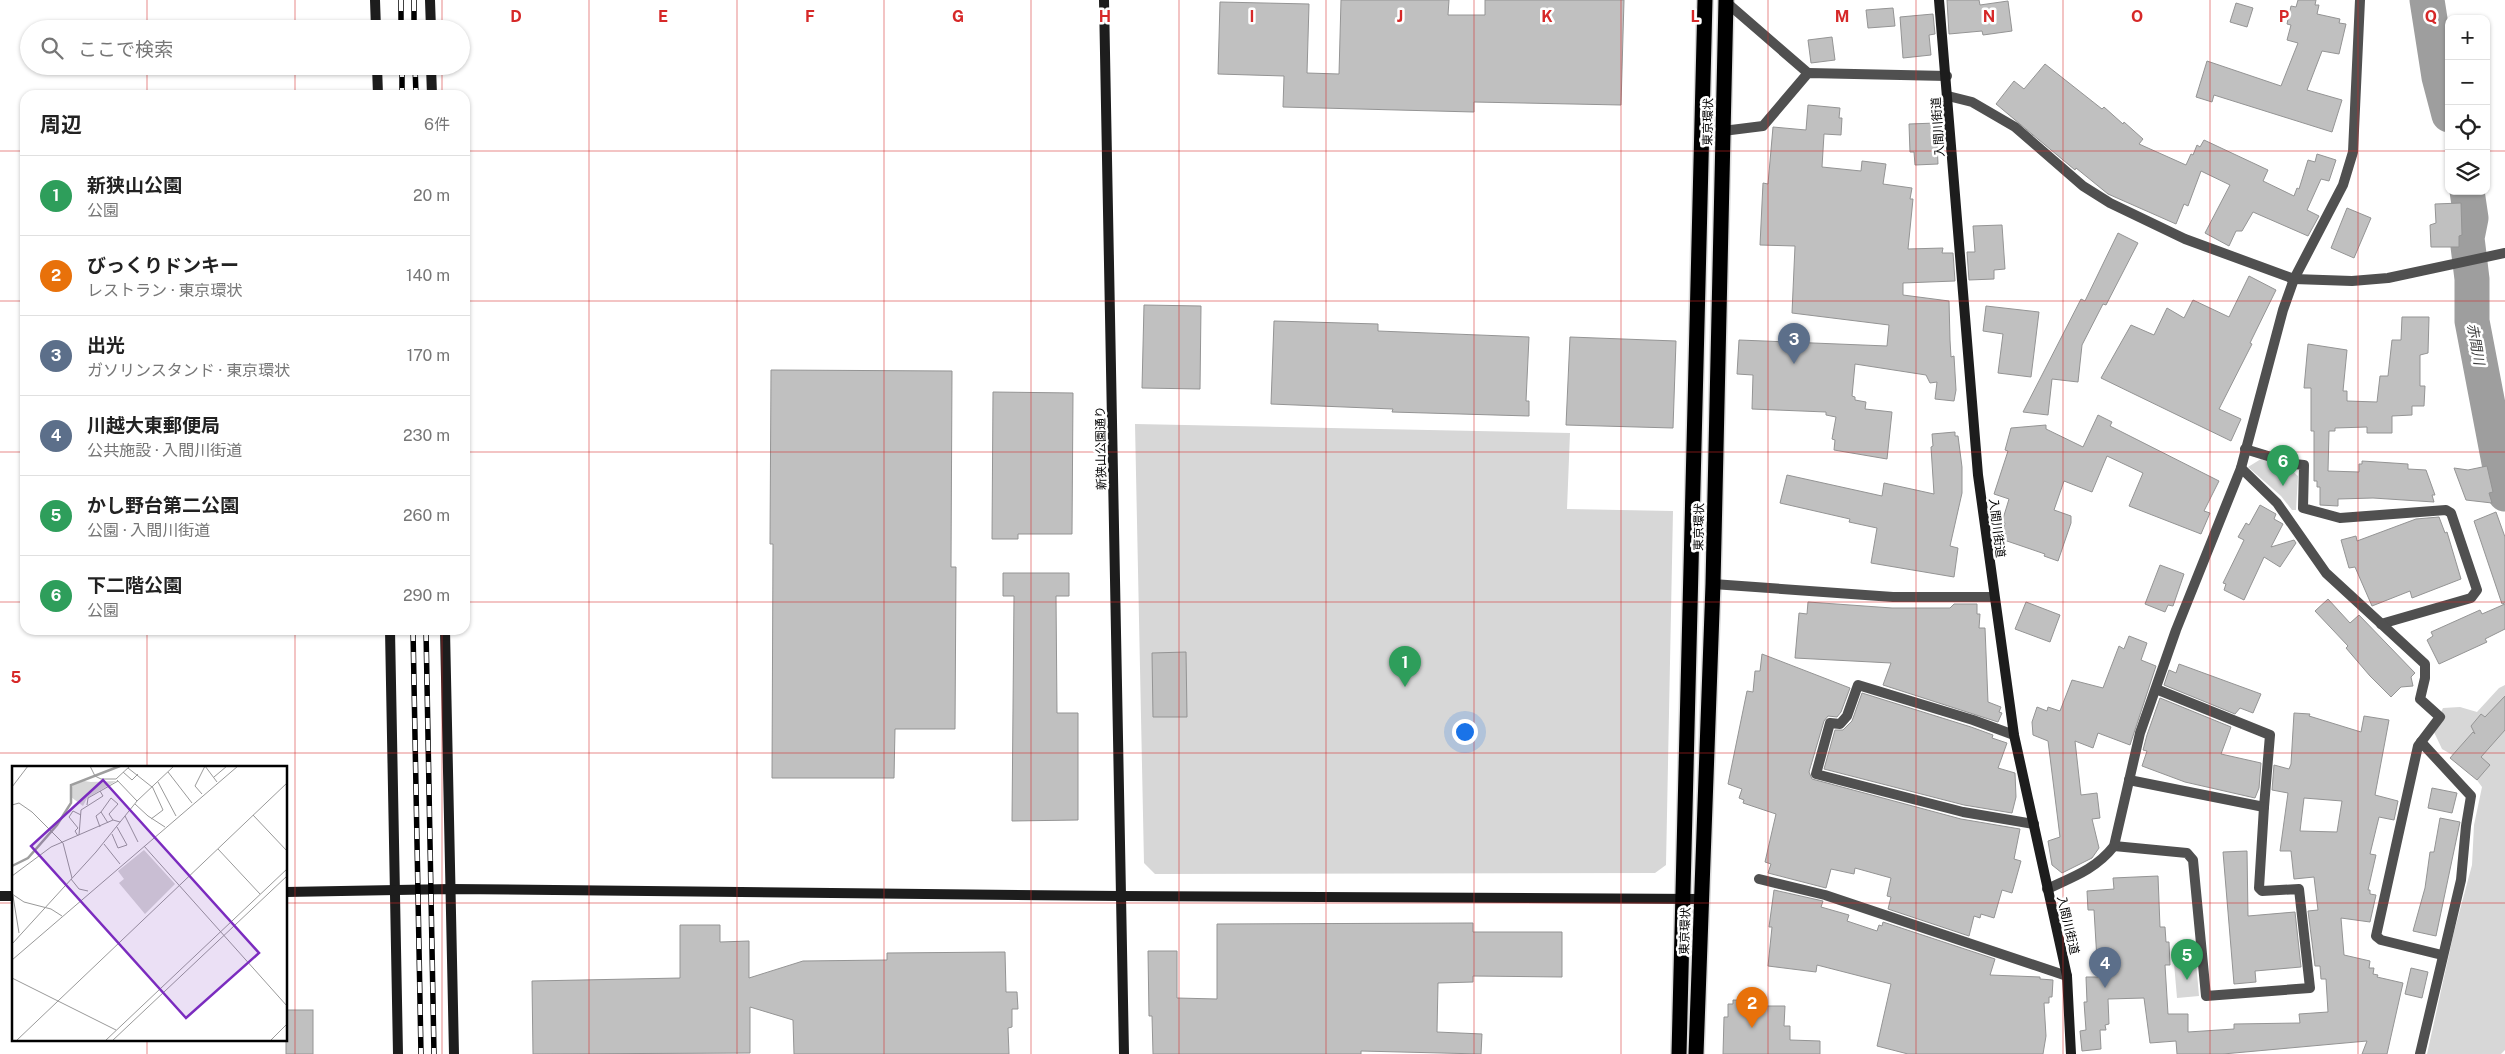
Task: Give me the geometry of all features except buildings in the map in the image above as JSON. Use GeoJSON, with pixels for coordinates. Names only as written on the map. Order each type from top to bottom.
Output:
{"type":"FeatureCollection","features":[{"type":"Feature","properties":{"kind":"highway","name":"東京環状"},"geometry":{"type":"LineString","coordinates":[[1679,1054],[1705,0]]}},
{"type":"Feature","properties":{"kind":"highway","name":"東京環状"},"geometry":{"type":"LineString","coordinates":[[1696,1054],[1713,584],[1726,1]]}},
{"type":"Feature","properties":{"kind":"street"},"geometry":{"type":"LineString","coordinates":[[376,0],[376,20]]}},
{"type":"Feature","properties":{"kind":"street"},"geometry":{"type":"LineString","coordinates":[[430,0],[430,20]]}},
{"type":"Feature","properties":{"kind":"street","name":"新狭山公園通り"},"geometry":{"type":"LineString","coordinates":[[1104,0],[1124,1054]]}},
{"type":"Feature","properties":{"kind":"street","name":"入間川街道"},"geometry":{"type":"LineString","coordinates":[[1939,0],[1947,76],[1978,478],[2014,735],[2067,976],[2071,1054]]}},
{"type":"Feature","properties":{"kind":"street"},"geometry":{"type":"LineString","coordinates":[[2047,889],[2089,870],[2103,860],[2114,846],[2140,733],[2176,630],[2241,468],[2277,328],[2294,279],[2342,185],[2353,152],[2360,0]]}},
{"type":"Feature","properties":{"kind":"street"},"geometry":{"type":"LineString","coordinates":[[1726,1],[1808,73],[1947,76]]}},
{"type":"Feature","properties":{"kind":"street"},"geometry":{"type":"LineString","coordinates":[[1723,131],[1763,126],[1808,73]]}},
{"type":"Feature","properties":{"kind":"street"},"geometry":{"type":"LineString","coordinates":[[377,75],[378,90]]}},
{"type":"Feature","properties":{"kind":"street"},"geometry":{"type":"LineString","coordinates":[[431,75],[432,90]]}},
{"type":"Feature","properties":{"kind":"street"},"geometry":{"type":"LineString","coordinates":[[1948,96],[1972,102],[2000,117],[2015,127],[2082,186],[2110,203],[2185,239],[2294,279],[2352,281],[2388,278],[2505,253]]}},
{"type":"Feature","properties":{"kind":"street"},"geometry":{"type":"LineString","coordinates":[[2245,449],[2294,464],[2304,465],[2303,508],[2340,518],[2446,510],[2451,513],[2477,590],[2471,598],[2381,624]]}},
{"type":"Feature","properties":{"kind":"street"},"geometry":{"type":"LineString","coordinates":[[2241,468],[2277,503],[2326,573],[2425,664],[2425,678],[2420,699],[2440,718],[2418,746],[2376,936],[2381,940],[2442,955]]}},
{"type":"Feature","properties":{"kind":"street"},"geometry":{"type":"LineString","coordinates":[[1713,584],[1893,597],[1994,596]]}},
{"type":"Feature","properties":{"kind":"street"},"geometry":{"type":"LineString","coordinates":[[390,635],[398,1054]]}},
{"type":"Feature","properties":{"kind":"street"},"geometry":{"type":"LineString","coordinates":[[445,635],[454,1054]]}},
{"type":"Feature","properties":{"kind":"street"},"geometry":{"type":"LineString","coordinates":[[2014,735],[1973,720],[1858,685],[1847,716],[1840,724],[1830,723],[1816,774],[1963,812],[2034,824]]}},
{"type":"Feature","properties":{"kind":"street"},"geometry":{"type":"LineString","coordinates":[[2114,846],[2187,853],[2193,860],[2206,996],[2310,988],[2299,889],[2262,891],[2259,888],[2270,735],[2156,689]]}},
{"type":"Feature","properties":{"kind":"street"},"geometry":{"type":"LineString","coordinates":[[2420,1054],[2461,880],[2471,796],[2422,742]]}},
{"type":"Feature","properties":{"kind":"street"},"geometry":{"type":"LineString","coordinates":[[2129,780],[2264,807]]}},
{"type":"Feature","properties":{"kind":"street"},"geometry":{"type":"LineString","coordinates":[[1759,879],[1825,895],[2067,976]]}},
{"type":"Feature","properties":{"kind":"street"},"geometry":{"type":"LineString","coordinates":[[288,892],[451,889],[1120,896],[1701,899]]}},
{"type":"Feature","properties":{"kind":"shaded area"},"geometry":{"type":"Polygon","coordinates":[[[1135,424],[1570,433],[1567,509],[1673,511],[1666,865],[1655,873],[1155,874],[1144,863],[1135,424]]]}},
{"type":"Feature","properties":{"kind":"shaded area"},"geometry":{"type":"Polygon","coordinates":[[[2261,459],[2290,469],[2298,476],[2296,510],[2292,510],[2281,496],[2248,467],[2261,459]]]}},
{"type":"Feature","properties":{"kind":"shaded area"},"geometry":{"type":"Polygon","coordinates":[[[2505,685],[2505,1050],[2501,1054],[2427,1054],[2454,932],[2472,865],[2474,825],[2482,787],[2463,761],[2442,749],[2433,730],[2443,708],[2460,707],[2477,712],[2499,688],[2505,685]]]}},
{"type":"Feature","properties":{"kind":"shaded area"},"geometry":{"type":"Polygon","coordinates":[[[2196,962],[2199,996],[2177,998],[2174,963],[2196,962]]]}},
{"type":"Feature","properties":{"kind":"waterway","name":"赤間川"},"geometry":{"type":"LineString","coordinates":[[2427,0],[2439,77],[2446,105]]}},
{"type":"Feature","properties":{"kind":"waterway","name":"赤間川"},"geometry":{"type":"LineString","coordinates":[[2468,195],[2471,218],[2467,238],[2472,279],[2472,321],[2505,494]]}},
{"type":"Feature","properties":{"kind":"railway"},"geometry":{"type":"LineString","coordinates":[[401,0],[401,20]]}},
{"type":"Feature","properties":{"kind":"railway"},"geometry":{"type":"LineString","coordinates":[[414,0],[414,20]]}},
{"type":"Feature","properties":{"kind":"railway"},"geometry":{"type":"LineString","coordinates":[[402,75],[402,90]]}},
{"type":"Feature","properties":{"kind":"railway"},"geometry":{"type":"LineString","coordinates":[[415,75],[416,90]]}},
{"type":"Feature","properties":{"kind":"railway"},"geometry":{"type":"LineString","coordinates":[[413,635],[421,1054]]}},
{"type":"Feature","properties":{"kind":"railway"},"geometry":{"type":"LineString","coordinates":[[426,635],[434,1054]]}},
{"type":"Feature","properties":{"kind":"place","name":"出光"},"geometry":{"type":"Point","coordinates":[1794,364]}},
{"type":"Feature","properties":{"kind":"place","name":"下二階公園"},"geometry":{"type":"Point","coordinates":[2283,486]}},
{"type":"Feature","properties":{"kind":"place","name":"新狭山公園"},"geometry":{"type":"Point","coordinates":[1405,687]}},
{"type":"Feature","properties":{"kind":"place","name":"かし野台第二公園"},"geometry":{"type":"Point","coordinates":[2187,980]}},
{"type":"Feature","properties":{"kind":"place","name":"川越大東郵便局"},"geometry":{"type":"Point","coordinates":[2105,988]}},
{"type":"Feature","properties":{"kind":"place","name":"びっくりドンキー"},"geometry":{"type":"Point","coordinates":[1752,1028]}}]}
